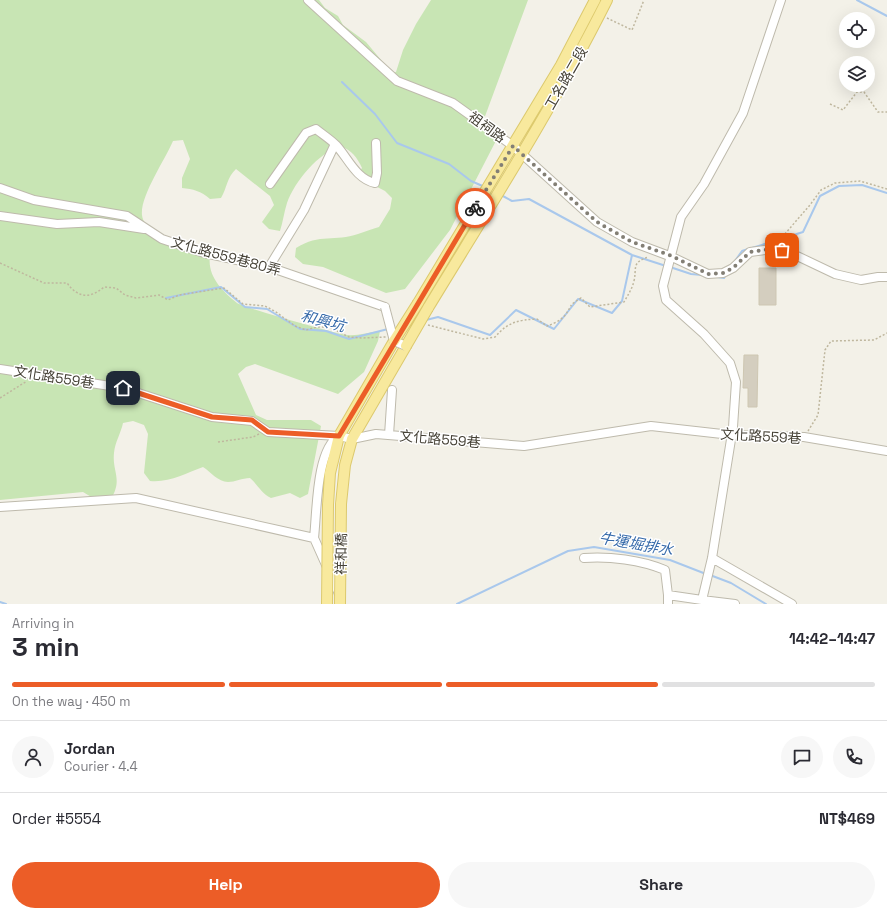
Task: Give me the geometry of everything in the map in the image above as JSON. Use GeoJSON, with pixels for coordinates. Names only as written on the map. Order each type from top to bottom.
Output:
{"type":"FeatureCollection","features":[{"type":"Feature","properties":{"kind":"main road","name":"工名路二段"},"geometry":{"type":"LineString","coordinates":[[392,340],[418,302],[513,146],[561,65],[595,0]]}},
{"type":"Feature","properties":{"kind":"main road","name":"工名路二段"},"geometry":{"type":"LineString","coordinates":[[406,346],[579,57],[607,0]]}},
{"type":"Feature","properties":{"kind":"main road"},"geometry":{"type":"LineString","coordinates":[[339,436],[392,340]]}},
{"type":"Feature","properties":{"kind":"main road"},"geometry":{"type":"LineString","coordinates":[[352,439],[406,346]]}},
{"type":"Feature","properties":{"kind":"main road","name":"祥和橋"},"geometry":{"type":"LineString","coordinates":[[327,604],[328,505],[330,473],[339,436]]}},
{"type":"Feature","properties":{"kind":"main road","name":"祥和橋"},"geometry":{"type":"LineString","coordinates":[[342,604],[341,504],[345,465],[352,439]]}},
{"type":"Feature","properties":{"kind":"lane","name":"祖祠路"},"geometry":{"type":"LineString","coordinates":[[308,0],[397,81],[453,103],[513,146],[597,222],[632,242],[672,256],[708,274],[723,273],[733,268],[750,252],[772,249],[795,255],[835,274],[861,280],[878,276],[887,277]]}},
{"type":"Feature","properties":{"kind":"lane"},"geometry":{"type":"LineString","coordinates":[[702,600],[712,558],[731,435],[736,382],[730,363],[704,334],[666,300],[663,286],[682,217],[704,184],[743,113],[781,0]]}},
{"type":"Feature","properties":{"kind":"lane"},"geometry":{"type":"LineString","coordinates":[[270,184],[306,133],[316,129],[335,144],[350,161],[360,176],[367,182],[375,183],[377,173],[376,143]]}},
{"type":"Feature","properties":{"kind":"lane"},"geometry":{"type":"LineString","coordinates":[[268,267],[304,210],[335,144]]}},
{"type":"Feature","properties":{"kind":"lane","name":"文化路559巷80弄"},"geometry":{"type":"LineString","coordinates":[[0,188],[34,200],[127,216],[162,239],[204,253],[268,267],[385,307],[392,340]]}},
{"type":"Feature","properties":{"kind":"lane"},"geometry":{"type":"LineString","coordinates":[[0,216],[56,224],[99,222],[145,229]]}},
{"type":"Feature","properties":{"kind":"lane"},"geometry":{"type":"LineString","coordinates":[[392,340],[406,346]]}},
{"type":"Feature","properties":{"kind":"lane","name":"文化路559巷"},"geometry":{"type":"LineString","coordinates":[[0,369],[123,388],[212,417],[252,420],[268,432],[339,436],[352,439],[376,434],[524,446],[651,426],[731,435],[804,437],[887,451]]}},
{"type":"Feature","properties":{"kind":"lane"},"geometry":{"type":"LineString","coordinates":[[389,435],[392,390]]}},
{"type":"Feature","properties":{"kind":"lane"},"geometry":{"type":"LineString","coordinates":[[339,436],[332,440],[322,464],[314,538],[342,604]]}},
{"type":"Feature","properties":{"kind":"lane"},"geometry":{"type":"LineString","coordinates":[[0,507],[136,498],[314,538]]}},
{"type":"Feature","properties":{"kind":"lane"},"geometry":{"type":"LineString","coordinates":[[584,558],[605,556],[652,564],[665,570],[668,604]]}},
{"type":"Feature","properties":{"kind":"lane"},"geometry":{"type":"LineString","coordinates":[[712,558],[792,604]]}},
{"type":"Feature","properties":{"kind":"lane"},"geometry":{"type":"LineString","coordinates":[[668,595],[735,604]]}},
{"type":"Feature","properties":{"kind":"path"},"geometry":{"type":"LineString","coordinates":[[600,15],[632,30],[644,0]]}},
{"type":"Feature","properties":{"kind":"path"},"geometry":{"type":"LineString","coordinates":[[830,104],[843,110],[857,92],[864,92],[878,112],[887,112]]}},
{"type":"Feature","properties":{"kind":"path"},"geometry":{"type":"LineString","coordinates":[[772,249],[821,190],[835,183],[860,181],[887,189]]}},
{"type":"Feature","properties":{"kind":"path"},"geometry":{"type":"LineString","coordinates":[[423,330],[428,324],[483,339],[495,337],[503,328],[513,321],[537,319],[546,326],[566,315],[570,304],[581,298],[590,307],[624,302],[633,284],[634,268],[641,259],[662,253]]}},
{"type":"Feature","properties":{"kind":"path"},"geometry":{"type":"LineString","coordinates":[[0,263],[44,283],[68,283],[74,292],[83,295],[96,294],[104,287],[116,288],[125,295],[136,298],[159,295],[168,300],[179,295],[224,288],[243,304],[265,306],[295,326],[306,330],[317,327],[329,328],[349,337],[392,340]]}},
{"type":"Feature","properties":{"kind":"path"},"geometry":{"type":"LineString","coordinates":[[804,437],[818,415],[825,350],[831,341],[874,340],[887,333]]}},
{"type":"Feature","properties":{"kind":"path"},"geometry":{"type":"LineString","coordinates":[[0,398],[30,379]]}},
{"type":"Feature","properties":{"kind":"path"},"geometry":{"type":"LineString","coordinates":[[218,442],[253,437],[265,431]]}},
{"type":"Feature","properties":{"kind":"green space"},"geometry":{"type":"Polygon","coordinates":[[[0,0],[319,0],[325,8],[338,16],[343,25],[366,42],[392,73],[396,72],[403,50],[416,24],[431,0],[528,0],[484,119],[501,131],[450,230],[405,289],[386,293],[323,267],[303,264],[295,257],[296,248],[305,243],[320,239],[350,236],[379,227],[390,209],[392,198],[385,191],[356,176],[362,168],[360,164],[351,152],[341,146],[332,150],[316,161],[302,177],[287,203],[280,231],[269,229],[262,222],[274,205],[270,196],[236,169],[229,179],[221,198],[210,199],[197,191],[182,188],[182,178],[190,159],[183,140],[173,141],[149,188],[142,207],[143,220],[146,225],[155,233],[167,239],[177,243],[194,245],[205,251],[210,256],[213,276],[221,288],[237,303],[255,310],[347,335],[380,331],[378,341],[364,372],[338,394],[255,364],[246,367],[238,374],[256,415],[267,420],[311,420],[321,426],[308,494],[300,498],[290,493],[271,498],[250,478],[224,482],[203,467],[171,479],[150,481],[144,473],[148,434],[144,425],[133,421],[123,423],[116,445],[114,460],[117,481],[111,499],[93,498],[83,492],[0,500],[0,0]]]}},
{"type":"Feature","properties":{"kind":"building"},"geometry":{"type":"Polygon","coordinates":[[[759,268],[776,268],[776,305],[759,305],[759,268]]]}},
{"type":"Feature","properties":{"kind":"building"},"geometry":{"type":"Polygon","coordinates":[[[744,355],[758,355],[757,407],[748,407],[748,388],[743,388],[744,355]]]}},
{"type":"Feature","properties":{"kind":"waterway"},"geometry":{"type":"LineString","coordinates":[[857,0],[887,16]]}},
{"type":"Feature","properties":{"kind":"waterway"},"geometry":{"type":"LineString","coordinates":[[342,82],[375,114],[397,143],[449,164],[471,181],[485,187]]}},
{"type":"Feature","properties":{"kind":"waterway","name":"和興坑"},"geometry":{"type":"LineString","coordinates":[[752,248],[803,232],[820,196],[839,186],[862,185],[887,193]]}},
{"type":"Feature","properties":{"kind":"waterway"},"geometry":{"type":"LineString","coordinates":[[501,195],[512,201],[529,199],[632,255],[666,266]]}},
{"type":"Feature","properties":{"kind":"waterway","name":"和興坑"},"geometry":{"type":"LineString","coordinates":[[735,261],[742,251],[748,249]]}},
{"type":"Feature","properties":{"kind":"waterway","name":"和興坑"},"geometry":{"type":"LineString","coordinates":[[426,320],[438,317],[490,335],[516,310],[554,329],[578,299],[612,313],[622,301],[632,255]]}},
{"type":"Feature","properties":{"kind":"waterway","name":"和興坑"},"geometry":{"type":"LineString","coordinates":[[670,267],[691,274],[702,275]]}},
{"type":"Feature","properties":{"kind":"waterway","name":"和興坑"},"geometry":{"type":"LineString","coordinates":[[717,277],[724,278],[725,276]]}},
{"type":"Feature","properties":{"kind":"waterway","name":"和興坑"},"geometry":{"type":"LineString","coordinates":[[166,298],[221,287],[245,307],[267,309],[300,329],[326,331],[349,339],[388,329]]}},
{"type":"Feature","properties":{"kind":"waterway","name":"牛運堀排水"},"geometry":{"type":"LineString","coordinates":[[457,604],[568,551],[594,547],[670,560],[706,574]]}},
{"type":"Feature","properties":{"kind":"waterway","name":"牛運堀排水"},"geometry":{"type":"LineString","coordinates":[[710,575],[731,583],[766,604]]}},
{"type":"Feature","properties":{"kind":"waterway","name":"牛運堀排水"},"geometry":{"type":"LineString","coordinates":[[0,602],[6,604]]}},
{"type":"Feature","properties":{"kind":"way so far"},"geometry":{"type":"LineString","coordinates":[[475,208],[513,146],[597,222],[632,242],[672,256],[708,274],[723,273],[733,268],[750,252],[772,249],[782,250]]}},
{"type":"Feature","properties":{"kind":"route"},"geometry":{"type":"LineString","coordinates":[[123,388],[212,417],[252,420],[268,432],[339,436],[475,208]]}}]}
